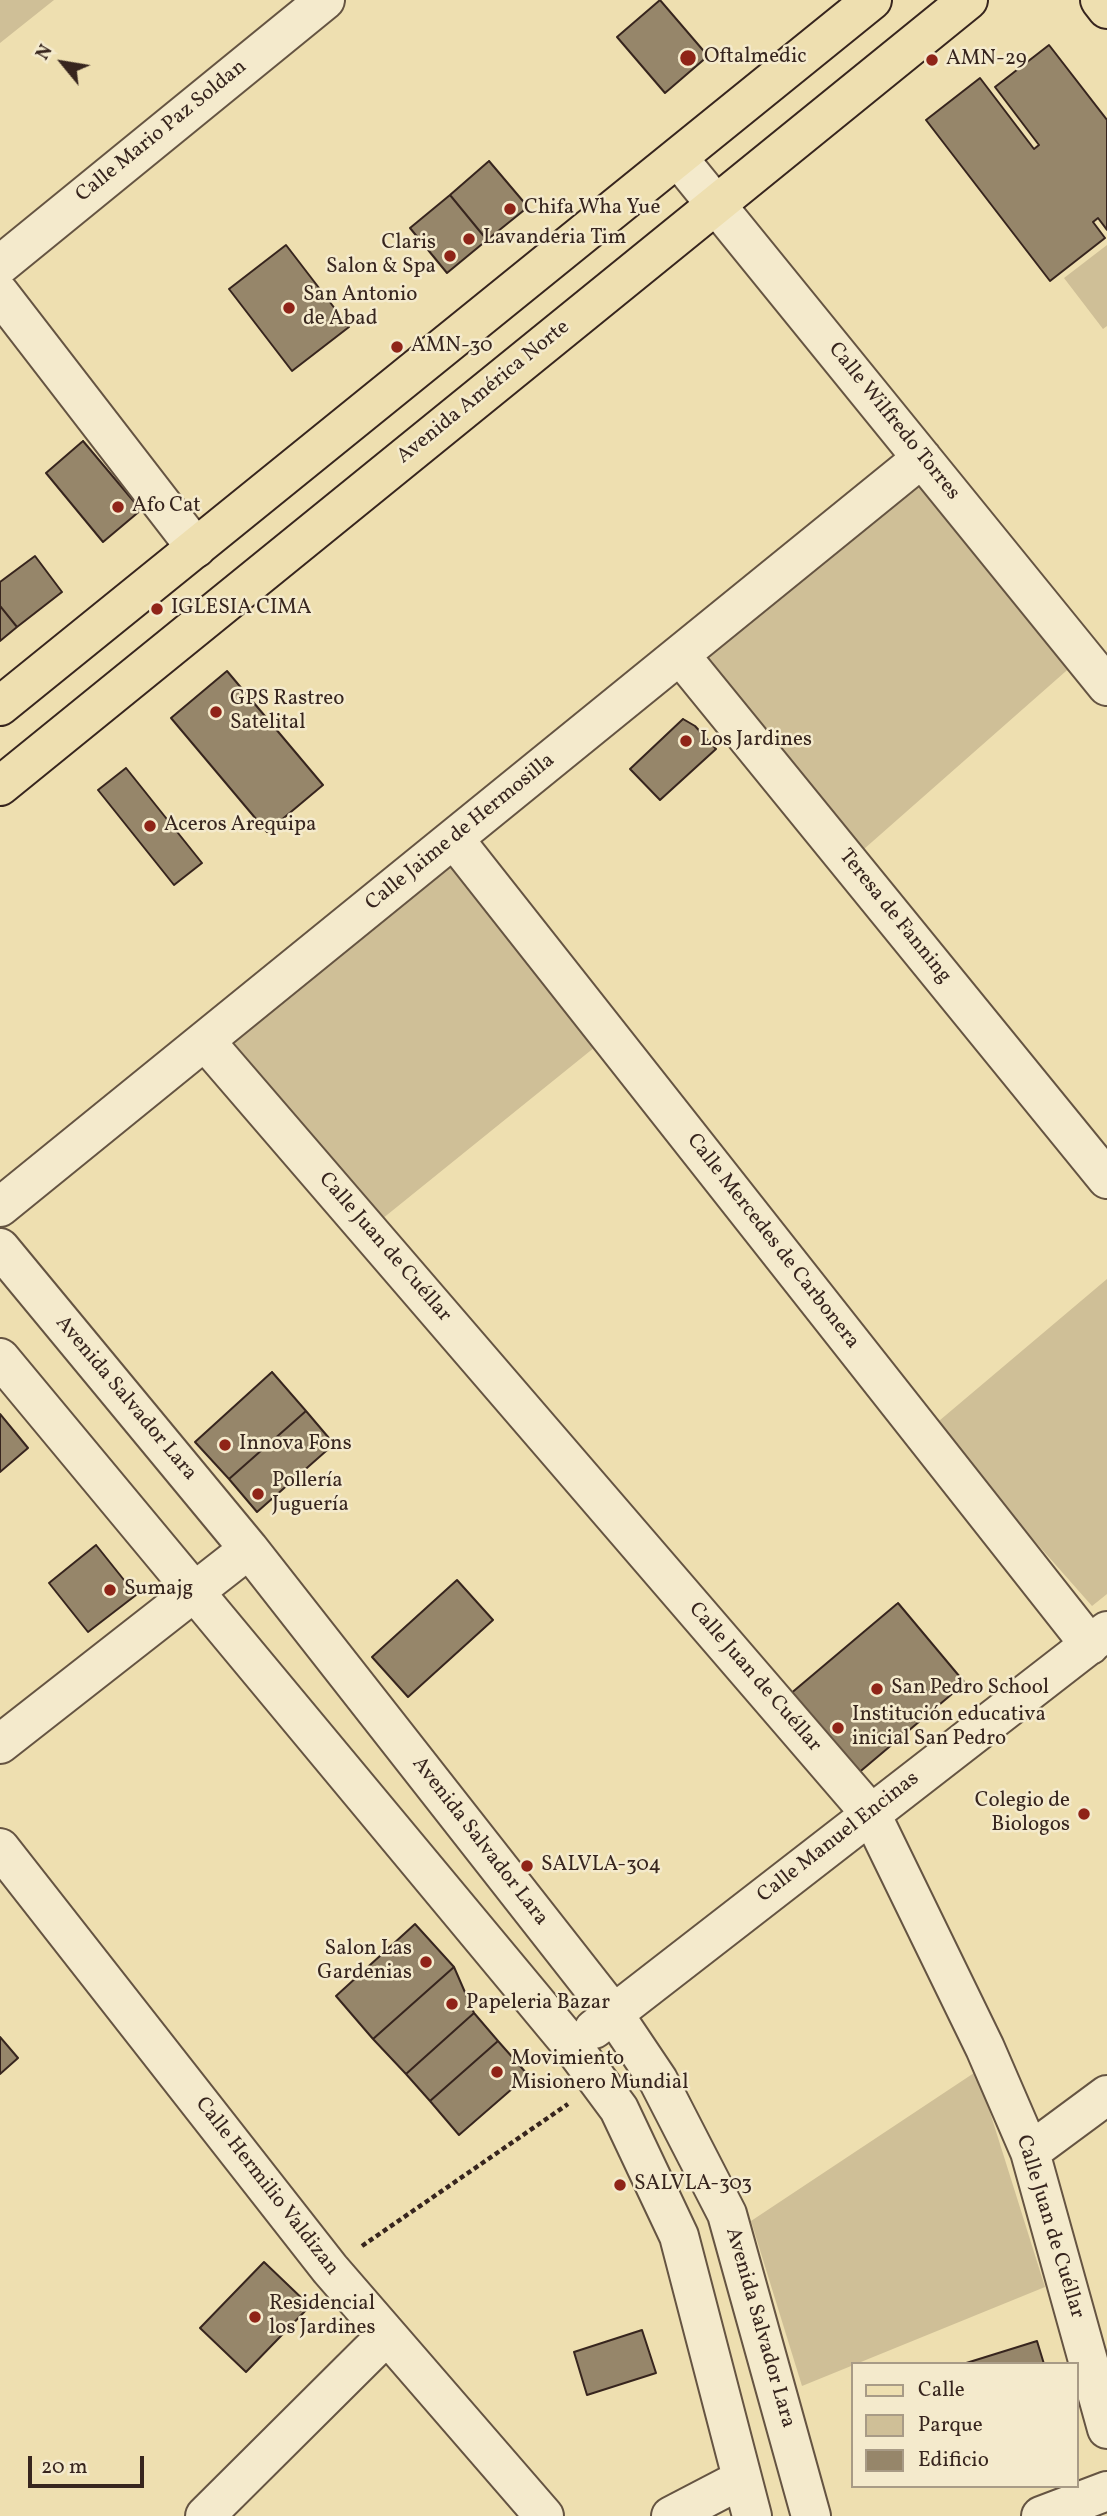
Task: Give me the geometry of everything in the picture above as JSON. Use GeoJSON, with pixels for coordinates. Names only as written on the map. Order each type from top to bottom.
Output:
{"type":"FeatureCollection","features":[{"type":"Feature","properties":{"kind":"main road"},"geometry":{"type":"LineString","coordinates":[[0,706],[873,0]]}},
{"type":"Feature","properties":{"kind":"main road","name":"Avenida América Norte"},"geometry":{"type":"LineString","coordinates":[[0,786],[968,0]]}},
{"type":"Feature","properties":{"kind":"main road"},"geometry":{"type":"LineString","coordinates":[[1100,0],[1107,9]]}},
{"type":"Feature","properties":{"kind":"street","name":"Calle Mario Paz Soldan"},"geometry":{"type":"LineString","coordinates":[[0,265],[325,0]]}},
{"type":"Feature","properties":{"kind":"street","name":"Calle Wilfredo Torres"},"geometry":{"type":"LineString","coordinates":[[678,158],[1107,686]]}},
{"type":"Feature","properties":{"kind":"street"},"geometry":{"type":"LineString","coordinates":[[0,294],[196,548]]}},
{"type":"Feature","properties":{"kind":"street","name":"Calle Jaime de Hermosilla"},"geometry":{"type":"LineString","coordinates":[[0,1207],[922,458]]}},
{"type":"Feature","properties":{"kind":"street","name":"Teresa de Fanning"},"geometry":{"type":"LineString","coordinates":[[680,655],[1107,1180]]}},
{"type":"Feature","properties":{"kind":"street","name":"Calle Mercedes de Carbonera"},"geometry":{"type":"LineString","coordinates":[[454,839],[1099,1638]]}},
{"type":"Feature","properties":{"kind":"street","name":"Calle Juan de Cuéllar"},"geometry":{"type":"LineString","coordinates":[[205,1041],[871,1814],[985,2048],[1030,2152],[1107,2429]]}},
{"type":"Feature","properties":{"kind":"street","name":"Avenida Salvador Lara"},"geometry":{"type":"LineString","coordinates":[[0,1248],[249,1549],[613,2013],[658,2080],[727,2214],[811,2516]]}},
{"type":"Feature","properties":{"kind":"street"},"geometry":{"type":"LineString","coordinates":[[0,1358],[573,2047],[619,2109],[679,2236],[752,2516]]}},
{"type":"Feature","properties":{"kind":"street"},"geometry":{"type":"LineString","coordinates":[[0,1744],[249,1549]]}},
{"type":"Feature","properties":{"kind":"street","name":"Calle Manuel Encinas"},"geometry":{"type":"LineString","coordinates":[[573,2047],[613,2013],[1099,1638]]}},
{"type":"Feature","properties":{"kind":"street","name":"Calle Hermilio Valdizan"},"geometry":{"type":"LineString","coordinates":[[0,1848],[330,2269],[544,2516]]}},
{"type":"Feature","properties":{"kind":"street"},"geometry":{"type":"LineString","coordinates":[[1030,2152],[1107,2095]]}},
{"type":"Feature","properties":{"kind":"street"},"geometry":{"type":"LineString","coordinates":[[205,2516],[387,2334]]}},
{"type":"Feature","properties":{"kind":"street"},"geometry":{"type":"LineString","coordinates":[[671,2516],[742,2479]]}},
{"type":"Feature","properties":{"kind":"street"},"geometry":{"type":"LineString","coordinates":[[1041,2516],[1107,2491]]}},
{"type":"Feature","properties":{"kind":"path"},"geometry":{"type":"LineString","coordinates":[[330,2269],[600,2081]]}},
{"type":"Feature","properties":{"kind":"green space"},"geometry":{"type":"Polygon","coordinates":[[[0,0],[54,0],[0,43],[0,0]]]}},
{"type":"Feature","properties":{"kind":"green space"},"geometry":{"type":"Polygon","coordinates":[[[1107,245],[1107,326],[1103,329],[1064,278],[1107,245]]]}},
{"type":"Feature","properties":{"kind":"green space"},"geometry":{"type":"Polygon","coordinates":[[[938,469],[1082,657],[864,849],[700,656],[938,469]]]}},
{"type":"Feature","properties":{"kind":"green space"},"geometry":{"type":"Polygon","coordinates":[[[453,863],[595,1047],[382,1219],[232,1040],[453,863]]]}},
{"type":"Feature","properties":{"kind":"green space"},"geometry":{"type":"Polygon","coordinates":[[[1107,1279],[1107,1594],[1092,1606],[933,1426],[1107,1279]]]}},
{"type":"Feature","properties":{"kind":"green space"},"geometry":{"type":"Polygon","coordinates":[[[977,2071],[1045,2287],[861,2362],[852,2362],[852,2366],[802,2386],[751,2221],[977,2071]]]}},
{"type":"Feature","properties":{"kind":"building"},"geometry":{"type":"Polygon","coordinates":[[[660,0],[708,56],[665,93],[617,37],[660,0]]]}},
{"type":"Feature","properties":{"kind":"building"},"geometry":{"type":"Polygon","coordinates":[[[1049,45],[1107,120],[1107,230],[1098,218],[1093,222],[1105,238],[1050,281],[926,120],[980,78],[1034,149],[1039,145],[995,87],[1049,45]]]}},
{"type":"Feature","properties":{"kind":"building"},"geometry":{"type":"Polygon","coordinates":[[[489,161],[528,207],[487,240],[450,195],[489,161]]]}},
{"type":"Feature","properties":{"kind":"building"},"geometry":{"type":"Polygon","coordinates":[[[450,195],[487,240],[447,273],[410,228],[450,195]]]}},
{"type":"Feature","properties":{"kind":"building","name":"San Antonio de Abad"},"geometry":{"type":"Polygon","coordinates":[[[286,245],[349,327],[292,371],[229,289],[286,245]]]}},
{"type":"Feature","properties":{"kind":"building"},"geometry":{"type":"Polygon","coordinates":[[[83,441],[141,510],[103,542],[46,473],[83,441]]]}},
{"type":"Feature","properties":{"kind":"building"},"geometry":{"type":"Polygon","coordinates":[[[35,556],[62,592],[17,627],[0,606],[0,582],[35,556]]]}},
{"type":"Feature","properties":{"kind":"building"},"geometry":{"type":"Polygon","coordinates":[[[0,606],[17,627],[0,641],[0,606]]]}},
{"type":"Feature","properties":{"kind":"building"},"geometry":{"type":"Polygon","coordinates":[[[227,671],[323,785],[267,832],[171,718],[227,671]]]}},
{"type":"Feature","properties":{"kind":"building"},"geometry":{"type":"Polygon","coordinates":[[[683,719],[695,726],[716,749],[660,800],[630,769],[683,719]]]}},
{"type":"Feature","properties":{"kind":"building","name":"Aceros Arequipa"},"geometry":{"type":"Polygon","coordinates":[[[126,768],[202,863],[174,885],[98,790],[126,768]]]}},
{"type":"Feature","properties":{"kind":"building"},"geometry":{"type":"Polygon","coordinates":[[[272,1372],[306,1411],[229,1479],[195,1442],[272,1372]]]}},
{"type":"Feature","properties":{"kind":"building"},"geometry":{"type":"Polygon","coordinates":[[[306,1411],[334,1444],[257,1512],[229,1479],[306,1411]]]}},
{"type":"Feature","properties":{"kind":"building"},"geometry":{"type":"Polygon","coordinates":[[[0,1414],[28,1448],[0,1472],[0,1414]]]}},
{"type":"Feature","properties":{"kind":"building"},"geometry":{"type":"Polygon","coordinates":[[[96,1545],[136,1595],[88,1632],[49,1583],[96,1545]]]}},
{"type":"Feature","properties":{"kind":"building"},"geometry":{"type":"Polygon","coordinates":[[[457,1580],[493,1620],[408,1697],[372,1657],[457,1580]]]}},
{"type":"Feature","properties":{"kind":"building","name":"San Pedro School"},"geometry":{"type":"Polygon","coordinates":[[[898,1603],[965,1683],[856,1775],[789,1695],[898,1603]]]}},
{"type":"Feature","properties":{"kind":"building"},"geometry":{"type":"Polygon","coordinates":[[[415,1924],[454,1967],[373,2039],[336,1996],[415,1924]]]}},
{"type":"Feature","properties":{"kind":"building"},"geometry":{"type":"Polygon","coordinates":[[[454,1967],[474,2013],[406,2074],[373,2039],[454,1967]]]}},
{"type":"Feature","properties":{"kind":"building"},"geometry":{"type":"Polygon","coordinates":[[[474,2013],[498,2041],[430,2101],[406,2074],[474,2013]]]}},
{"type":"Feature","properties":{"kind":"building"},"geometry":{"type":"Polygon","coordinates":[[[0,2037],[18,2058],[0,2074],[0,2037]]]}},
{"type":"Feature","properties":{"kind":"building"},"geometry":{"type":"Polygon","coordinates":[[[498,2041],[528,2075],[459,2135],[430,2101],[498,2041]]]}},
{"type":"Feature","properties":{"kind":"building","name":"Residencial los Jardines"},"geometry":{"type":"Polygon","coordinates":[[[264,2262],[310,2306],[246,2372],[200,2328],[264,2262]]]}},
{"type":"Feature","properties":{"kind":"building"},"geometry":{"type":"Polygon","coordinates":[[[642,2330],[656,2373],[587,2395],[574,2352],[642,2330]]]}},
{"type":"Feature","properties":{"kind":"building"},"geometry":{"type":"Polygon","coordinates":[[[1037,2341],[1043,2362],[969,2362],[1037,2341]]]}},
{"type":"Feature","properties":{"kind":"place","name":"Oftalmedic"},"geometry":{"type":"Point","coordinates":[688,58]}},
{"type":"Feature","properties":{"kind":"place","name":"AMN-29"},"geometry":{"type":"Point","coordinates":[932,60]}},
{"type":"Feature","properties":{"kind":"place","name":"Chifa Wha Yue"},"geometry":{"type":"Point","coordinates":[510,209]}},
{"type":"Feature","properties":{"kind":"place","name":"Lavanderia Tim"},"geometry":{"type":"Point","coordinates":[469,239]}},
{"type":"Feature","properties":{"kind":"place","name":"Claris Salon & Spa"},"geometry":{"type":"Point","coordinates":[450,256]}},
{"type":"Feature","properties":{"kind":"place","name":"San Antonio de Abad"},"geometry":{"type":"Point","coordinates":[289,308]}},
{"type":"Feature","properties":{"kind":"place","name":"AMN-30"},"geometry":{"type":"Point","coordinates":[397,347]}},
{"type":"Feature","properties":{"kind":"place","name":"Afo Cat"},"geometry":{"type":"Point","coordinates":[118,507]}},
{"type":"Feature","properties":{"kind":"place","name":"IGLESIA CIMA"},"geometry":{"type":"Point","coordinates":[157,609]}},
{"type":"Feature","properties":{"kind":"place","name":"GPS Rastreo Satelital"},"geometry":{"type":"Point","coordinates":[216,712]}},
{"type":"Feature","properties":{"kind":"place","name":"Los Jardines"},"geometry":{"type":"Point","coordinates":[686,741]}},
{"type":"Feature","properties":{"kind":"place","name":"Aceros Arequipa"},"geometry":{"type":"Point","coordinates":[150,826]}},
{"type":"Feature","properties":{"kind":"place","name":"Innova Fons"},"geometry":{"type":"Point","coordinates":[225,1445]}},
{"type":"Feature","properties":{"kind":"place","name":"Pollería Juguería"},"geometry":{"type":"Point","coordinates":[258,1494]}},
{"type":"Feature","properties":{"kind":"place","name":"Sumajg"},"geometry":{"type":"Point","coordinates":[110,1590]}},
{"type":"Feature","properties":{"kind":"place","name":"San Pedro School"},"geometry":{"type":"Point","coordinates":[877,1689]}},
{"type":"Feature","properties":{"kind":"place","name":"Institución educativa inicial San Pedro"},"geometry":{"type":"Point","coordinates":[838,1728]}},
{"type":"Feature","properties":{"kind":"place","name":"Colegio de Biologos"},"geometry":{"type":"Point","coordinates":[1084,1814]}},
{"type":"Feature","properties":{"kind":"place","name":"SALVLA-304"},"geometry":{"type":"Point","coordinates":[527,1866]}},
{"type":"Feature","properties":{"kind":"place","name":"Salon Las Gardenias"},"geometry":{"type":"Point","coordinates":[426,1962]}},
{"type":"Feature","properties":{"kind":"place","name":"Papeleria Bazar"},"geometry":{"type":"Point","coordinates":[452,2004]}},
{"type":"Feature","properties":{"kind":"place","name":"Movimiento Misionero Mundial"},"geometry":{"type":"Point","coordinates":[497,2072]}},
{"type":"Feature","properties":{"kind":"place","name":"SALVLA-303"},"geometry":{"type":"Point","coordinates":[620,2185]}},
{"type":"Feature","properties":{"kind":"place","name":"Residencial los Jardines"},"geometry":{"type":"Point","coordinates":[255,2317]}}]}
